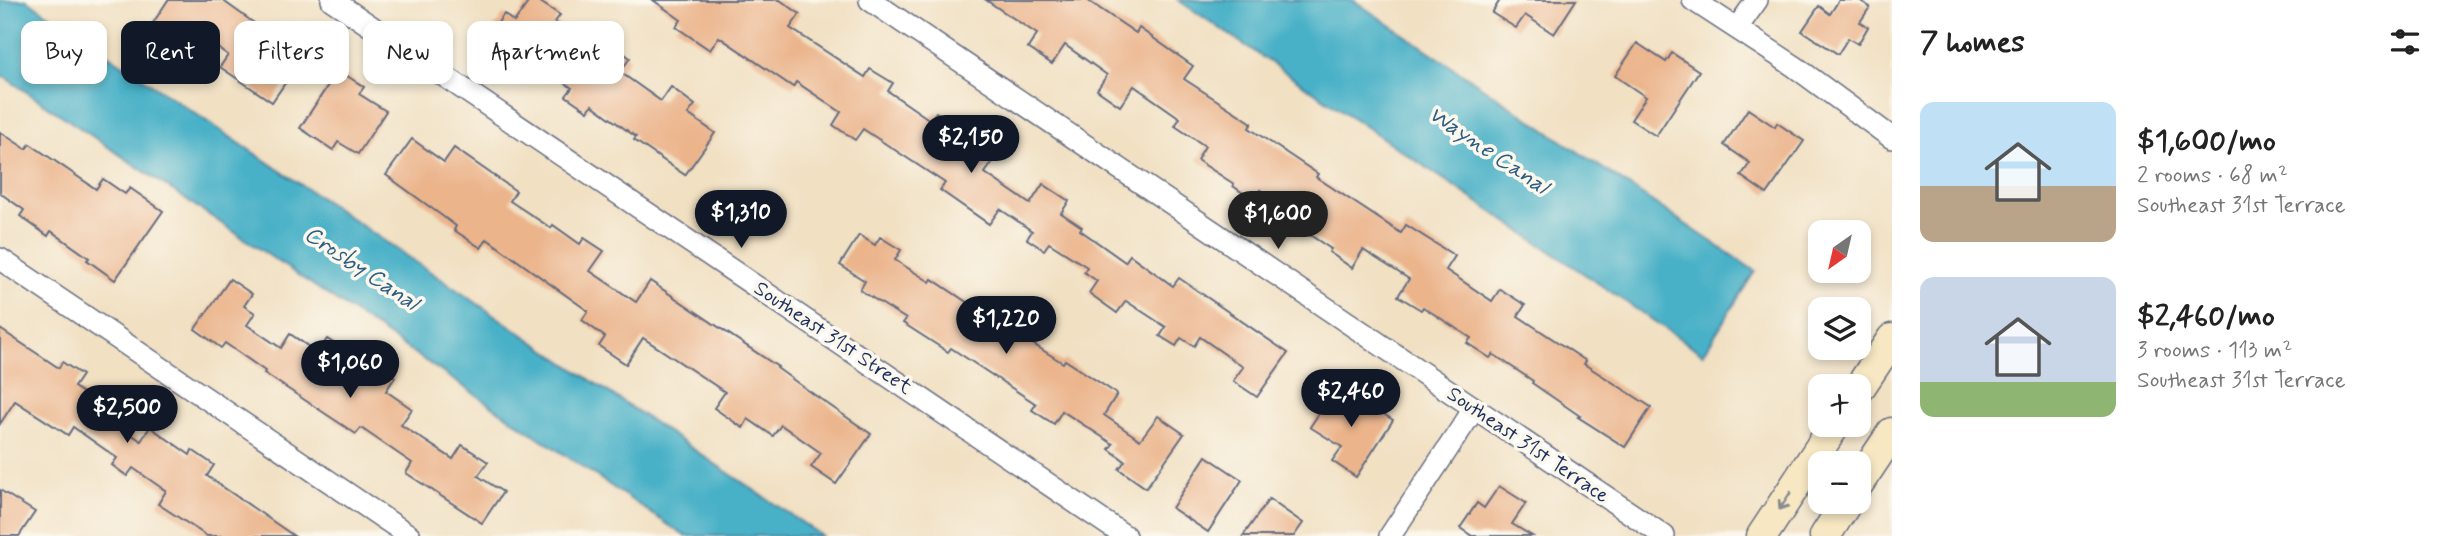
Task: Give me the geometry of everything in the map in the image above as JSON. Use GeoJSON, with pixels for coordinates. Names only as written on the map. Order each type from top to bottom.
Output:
{"type":"FeatureCollection","features":[{"type":"Feature","properties":{"kind":"main road"},"geometry":{"type":"LineString","coordinates":[[1869,374],[1892,340]]}},
{"type":"Feature","properties":{"kind":"main road"},"geometry":{"type":"LineString","coordinates":[[1871,464],[1892,433]]}},
{"type":"Feature","properties":{"kind":"main road"},"geometry":{"type":"LineString","coordinates":[[1762,536],[1827,437]]}},
{"type":"Feature","properties":{"kind":"main road"},"geometry":{"type":"LineString","coordinates":[[1825,536],[1839,514]]}},
{"type":"Feature","properties":{"kind":"street","name":"Southeast 31st Street"},"geometry":{"type":"LineString","coordinates":[[332,0],[1125,536]]}},
{"type":"Feature","properties":{"kind":"street","name":"Southeast 31st Terrace"},"geometry":{"type":"LineString","coordinates":[[870,0],[1664,536]]}},
{"type":"Feature","properties":{"kind":"street"},"geometry":{"type":"LineString","coordinates":[[1693,0],[1892,138]]}},
{"type":"Feature","properties":{"kind":"street"},"geometry":{"type":"LineString","coordinates":[[1737,28],[1757,0]]}},
{"type":"Feature","properties":{"kind":"street"},"geometry":{"type":"LineString","coordinates":[[0,259],[411,536]]}},
{"type":"Feature","properties":{"kind":"street"},"geometry":{"type":"LineString","coordinates":[[1390,536],[1474,409]]}},
{"type":"Feature","properties":{"kind":"water","name":"Crosby Canal"},"geometry":{"type":"Polygon","coordinates":[[[0,0],[27,0],[58,21],[21,21],[21,84],[107,84],[107,54],[121,63],[121,84],[152,84],[822,536],[685,536],[0,74],[0,0]]]}},
{"type":"Feature","properties":{"kind":"water","name":"Wayne Canal"},"geometry":{"type":"Polygon","coordinates":[[[1178,0],[1353,0],[1755,271],[1703,354],[1178,0]]]}},
{"type":"Feature","properties":{"kind":"building"},"geometry":{"type":"Polygon","coordinates":[[[168,0],[222,0],[251,21],[234,21],[234,76],[220,67],[228,55],[220,50],[220,21],[154,21],[168,0]]]}},
{"type":"Feature","properties":{"kind":"building"},"geometry":{"type":"Polygon","coordinates":[[[530,0],[537,0],[560,15],[556,21],[515,21],[530,0]]]}},
{"type":"Feature","properties":{"kind":"building"},"geometry":{"type":"Polygon","coordinates":[[[653,0],[780,0],[800,14],[790,28],[865,77],[870,69],[893,83],[888,91],[930,120],[936,112],[998,154],[985,173],[1030,204],[1043,184],[1069,201],[1061,213],[1125,262],[1130,255],[1173,286],[1179,278],[1288,353],[1257,397],[1233,381],[1243,367],[1200,337],[1194,346],[1181,338],[1176,346],[1160,336],[1166,327],[1126,301],[1117,313],[1089,293],[1097,281],[1084,272],[1087,267],[1049,243],[1044,250],[1027,239],[1032,231],[1000,209],[989,224],[940,190],[945,183],[863,129],[855,140],[833,125],[841,112],[796,82],[793,87],[719,37],[710,50],[676,27],[681,20],[653,0]]]}},
{"type":"Feature","properties":{"kind":"building"},"geometry":{"type":"Polygon","coordinates":[[[986,0],[1087,0],[1136,33],[1139,28],[1193,66],[1184,79],[1252,123],[1249,128],[1318,174],[1316,177],[1401,233],[1406,225],[1455,256],[1446,270],[1492,301],[1500,289],[1525,305],[1518,316],[1586,361],[1584,364],[1651,407],[1625,447],[1578,417],[1580,416],[1493,354],[1490,358],[1467,343],[1471,338],[1423,307],[1421,310],[1398,296],[1409,279],[1363,250],[1352,268],[1329,252],[1331,249],[1301,229],[1306,221],[1260,190],[1253,200],[1197,160],[1205,146],[1175,126],[1180,118],[1134,86],[1120,106],[1097,90],[1107,75],[1065,45],[1052,64],[1028,48],[1037,34],[986,0]]]}},
{"type":"Feature","properties":{"kind":"building"},"geometry":{"type":"Polygon","coordinates":[[[1500,0],[1576,0],[1554,34],[1525,15],[1516,28],[1492,13],[1500,0]]]}},
{"type":"Feature","properties":{"kind":"building"},"geometry":{"type":"Polygon","coordinates":[[[1839,0],[1859,0],[1870,7],[1860,22],[1868,27],[1858,44],[1848,38],[1838,54],[1802,31],[1819,6],[1830,14],[1839,0]]]}},
{"type":"Feature","properties":{"kind":"building"},"geometry":{"type":"Polygon","coordinates":[[[504,14],[513,21],[499,21],[504,14]]]}},
{"type":"Feature","properties":{"kind":"building"},"geometry":{"type":"Polygon","coordinates":[[[1637,43],[1666,62],[1672,53],[1699,71],[1656,136],[1631,120],[1646,97],[1615,76],[1637,43]]]}},
{"type":"Feature","properties":{"kind":"building"},"geometry":{"type":"Polygon","coordinates":[[[624,54],[630,58],[624,66],[624,54]]]}},
{"type":"Feature","properties":{"kind":"building"},"geometry":{"type":"Polygon","coordinates":[[[624,75],[661,101],[671,87],[695,105],[688,114],[715,133],[685,175],[634,140],[636,137],[592,105],[588,111],[566,96],[572,88],[566,84],[624,84],[624,75]]]}},
{"type":"Feature","properties":{"kind":"building"},"geometry":{"type":"Polygon","coordinates":[[[349,77],[364,87],[359,94],[386,111],[358,154],[338,142],[333,150],[300,128],[329,84],[349,84],[349,77]]]}},
{"type":"Feature","properties":{"kind":"building"},"geometry":{"type":"Polygon","coordinates":[[[245,84],[284,84],[272,102],[245,84]]]}},
{"type":"Feature","properties":{"kind":"building"},"geometry":{"type":"Polygon","coordinates":[[[1748,109],[1775,127],[1777,123],[1804,141],[1767,194],[1741,176],[1750,163],[1724,145],[1748,109]]]}},
{"type":"Feature","properties":{"kind":"building"},"geometry":{"type":"Polygon","coordinates":[[[0,132],[26,149],[30,144],[96,189],[103,179],[125,194],[130,188],[163,211],[115,280],[51,231],[48,236],[20,216],[24,210],[0,193],[0,132]]]}},
{"type":"Feature","properties":{"kind":"building"},"geometry":{"type":"Polygon","coordinates":[[[412,139],[444,162],[454,148],[516,191],[510,201],[580,244],[584,238],[604,251],[590,271],[636,302],[650,281],[778,367],[871,434],[836,484],[811,467],[821,453],[781,425],[773,436],[748,419],[743,428],[714,408],[725,392],[643,338],[626,364],[599,346],[605,337],[582,320],[588,311],[487,239],[481,248],[454,230],[456,226],[386,175],[412,139]]]}},
{"type":"Feature","properties":{"kind":"building"},"geometry":{"type":"Polygon","coordinates":[[[859,235],[875,245],[880,237],[901,250],[895,260],[930,282],[932,279],[977,309],[974,313],[1014,339],[1017,334],[1063,363],[1065,360],[1117,394],[1104,415],[1140,440],[1158,416],[1184,434],[1146,488],[1119,469],[1125,461],[1109,449],[1113,444],[1062,411],[1054,424],[1032,410],[1036,404],[951,348],[948,352],[903,323],[906,319],[860,290],[865,281],[840,265],[859,235]]]}},
{"type":"Feature","properties":{"kind":"building"},"geometry":{"type":"Polygon","coordinates":[[[230,279],[252,294],[244,306],[255,313],[247,325],[281,348],[290,334],[318,353],[327,339],[366,365],[370,360],[395,377],[386,391],[412,409],[401,425],[453,459],[462,445],[488,462],[478,476],[503,492],[482,523],[406,473],[412,463],[361,428],[356,434],[264,373],[265,371],[225,343],[221,348],[195,329],[230,279]]]}},
{"type":"Feature","properties":{"kind":"building"},"geometry":{"type":"Polygon","coordinates":[[[0,329],[59,368],[62,362],[82,375],[74,387],[102,406],[99,411],[141,441],[150,427],[190,455],[192,450],[214,465],[207,476],[294,536],[207,536],[158,504],[166,491],[133,468],[127,476],[112,465],[117,458],[73,427],[68,435],[15,401],[0,424],[0,329]]]}},
{"type":"Feature","properties":{"kind":"building"},"geometry":{"type":"Polygon","coordinates":[[[1338,385],[1393,420],[1356,477],[1332,461],[1342,447],[1310,427],[1338,385]]]}},
{"type":"Feature","properties":{"kind":"building"},"geometry":{"type":"Polygon","coordinates":[[[1206,456],[1242,480],[1208,532],[1172,508],[1206,456]]]}},
{"type":"Feature","properties":{"kind":"building"},"geometry":{"type":"Polygon","coordinates":[[[1499,486],[1526,503],[1512,524],[1532,536],[1472,536],[1460,528],[1477,503],[1484,508],[1499,486]]]}},
{"type":"Feature","properties":{"kind":"building"},"geometry":{"type":"Polygon","coordinates":[[[0,490],[35,512],[19,536],[0,536],[0,490]]]}},
{"type":"Feature","properties":{"kind":"building"},"geometry":{"type":"Polygon","coordinates":[[[1269,499],[1303,523],[1294,536],[1243,536],[1269,499]]]}}]}
